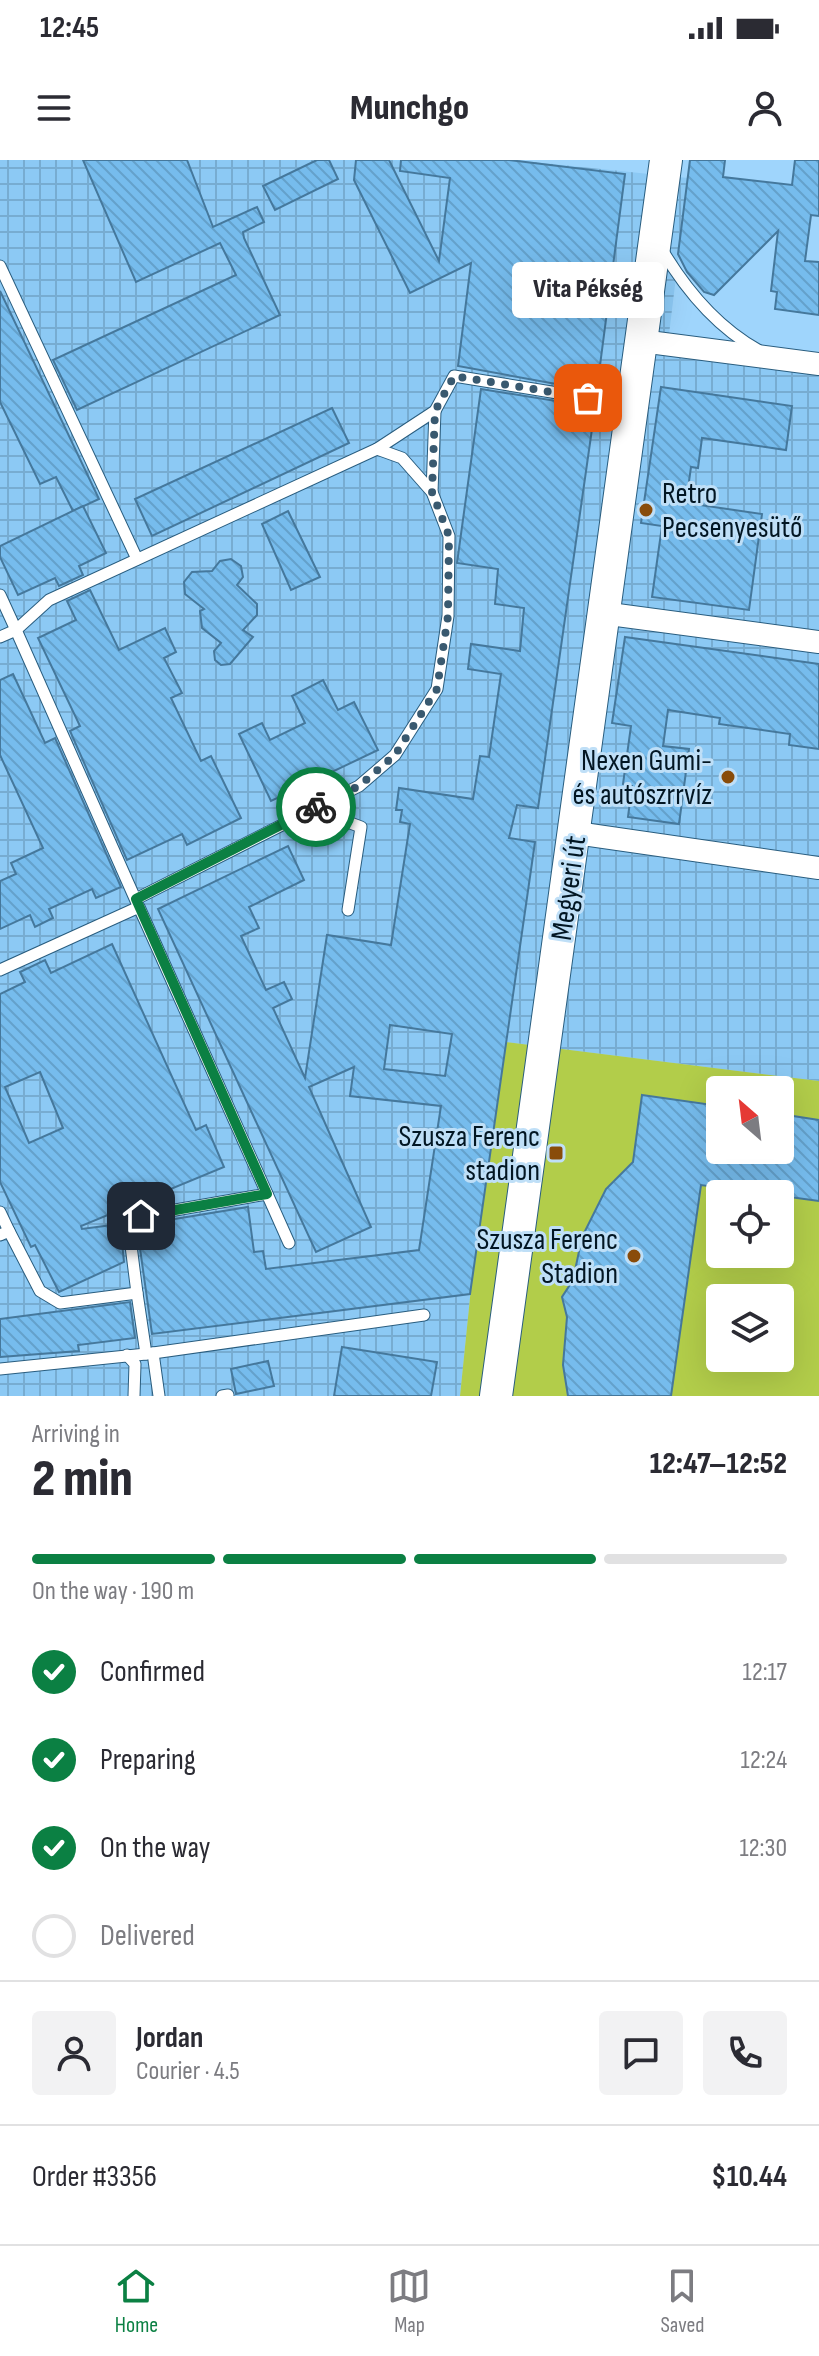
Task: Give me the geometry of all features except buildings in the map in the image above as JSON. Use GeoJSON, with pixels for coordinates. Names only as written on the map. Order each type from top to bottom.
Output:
{"type":"FeatureCollection","features":[{"type":"Feature","properties":{"kind":"main road","name":"Megyeri út"},"geometry":{"type":"LineString","coordinates":[[496,1396],[576,833],[602,613],[666,160]]}},
{"type":"Feature","properties":{"kind":"street"},"geometry":{"type":"LineString","coordinates":[[641,341],[819,364]]}},
{"type":"Feature","properties":{"kind":"street"},"geometry":{"type":"LineString","coordinates":[[602,613],[819,642]]}},
{"type":"Feature","properties":{"kind":"street"},"geometry":{"type":"LineString","coordinates":[[576,833],[819,868]]}},
{"type":"Feature","properties":{"kind":"lane"},"geometry":{"type":"LineString","coordinates":[[654,237],[704,308],[740,340],[773,358]]}},
{"type":"Feature","properties":{"kind":"lane"},"geometry":{"type":"LineString","coordinates":[[0,266],[137,559]]}},
{"type":"Feature","properties":{"kind":"lane"},"geometry":{"type":"LineString","coordinates":[[432,492],[435,411],[454,376],[588,398]]}},
{"type":"Feature","properties":{"kind":"lane"},"geometry":{"type":"LineString","coordinates":[[0,637],[16,630],[49,600],[377,449],[435,411]]}},
{"type":"Feature","properties":{"kind":"lane"},"geometry":{"type":"LineString","coordinates":[[0,970],[137,903],[359,786],[395,755],[437,689],[448,616],[449,536],[432,492],[402,458],[377,449]]}},
{"type":"Feature","properties":{"kind":"lane"},"geometry":{"type":"LineString","coordinates":[[0,595],[289,1243]]}},
{"type":"Feature","properties":{"kind":"lane"},"geometry":{"type":"LineString","coordinates":[[313,809],[361,827],[348,910]]}},
{"type":"Feature","properties":{"kind":"lane"},"geometry":{"type":"LineString","coordinates":[[159,1396],[137,1293],[128,1222],[141,1216],[267,1194]]}},
{"type":"Feature","properties":{"kind":"lane"},"geometry":{"type":"LineString","coordinates":[[0,1212],[4,1233],[40,1291],[60,1303],[137,1293]]}},
{"type":"Feature","properties":{"kind":"lane"},"geometry":{"type":"LineString","coordinates":[[0,1369],[149,1353],[424,1315]]}},
{"type":"Feature","properties":{"kind":"lane"},"geometry":{"type":"LineString","coordinates":[[127,1355],[135,1364],[134,1396]]}},
{"type":"Feature","properties":{"kind":"lane"},"geometry":{"type":"LineString","coordinates":[[222,1396],[228,1395]]}},
{"type":"Feature","properties":{"kind":"shaded area"},"geometry":{"type":"Polygon","coordinates":[[[0,160],[514,160],[688,178],[667,351],[819,371],[819,1081],[505,1042],[477,1229],[460,1396],[0,1396],[0,160]]]}},
{"type":"Feature","properties":{"kind":"green space"},"geometry":{"type":"Polygon","coordinates":[[[505,1042],[779,1076],[706,1076],[706,1164],[794,1164],[794,1078],[819,1081],[819,1396],[460,1396],[477,1229],[505,1042]]]}},
{"type":"Feature","properties":{"kind":"way so far"},"geometry":{"type":"LineString","coordinates":[[316,807],[359,786],[395,755],[437,689],[448,616],[449,536],[432,492],[435,411],[454,376],[588,398]]}},
{"type":"Feature","properties":{"kind":"place","name":"Vita Pékség"},"geometry":{"type":"Point","coordinates":[588,398]}},
{"type":"Feature","properties":{"kind":"place","name":"Retro Pecsenyesütő"},"geometry":{"type":"Point","coordinates":[646,510]}},
{"type":"Feature","properties":{"kind":"place","name":"Nexen Gumi- és autószrrvíz"},"geometry":{"type":"Point","coordinates":[728,777]}},
{"type":"Feature","properties":{"kind":"place","name":"Szusza Ferenc stadion"},"geometry":{"type":"Point","coordinates":[556,1153]}},
{"type":"Feature","properties":{"kind":"place","name":"Szusza Ferenc Stadion"},"geometry":{"type":"Point","coordinates":[634,1256]}},
{"type":"Feature","properties":{"kind":"route"},"geometry":{"type":"LineString","coordinates":[[141,1216],[256,1199],[267,1194],[136,899],[316,807]]}}]}
